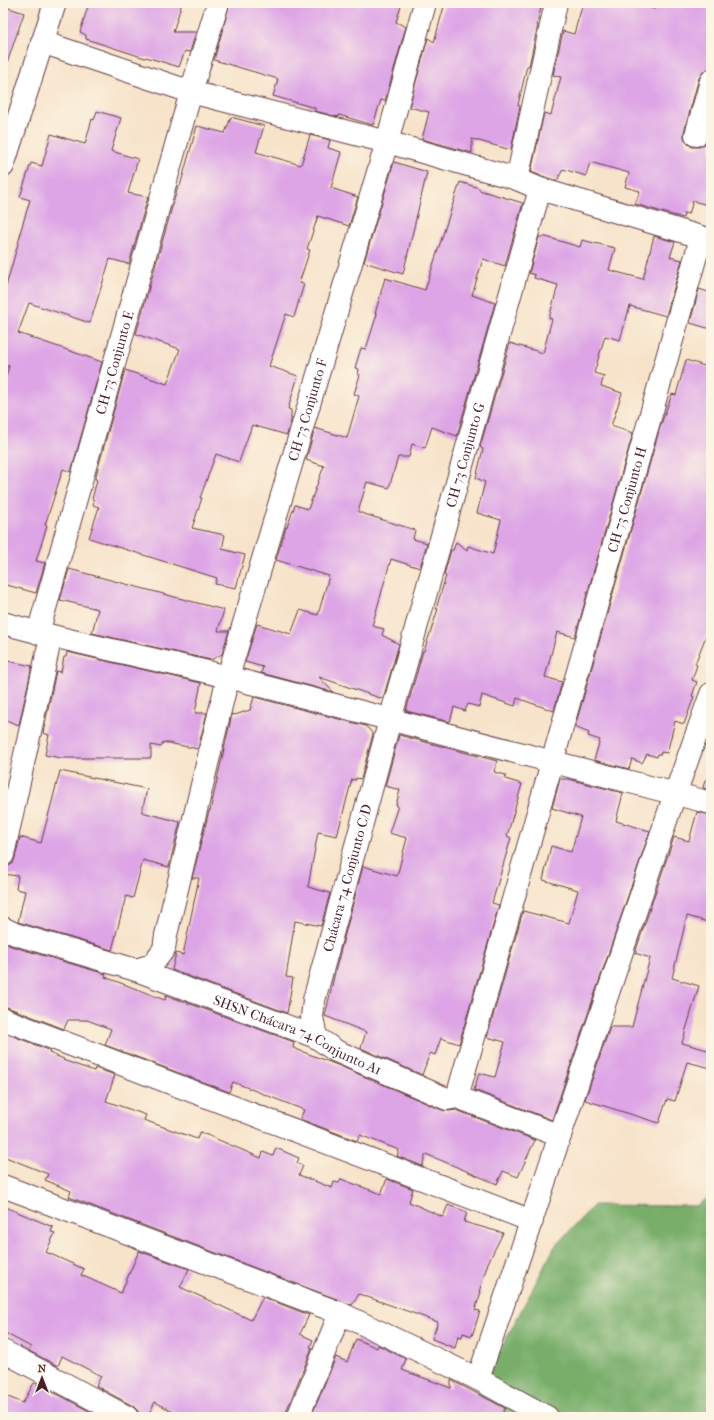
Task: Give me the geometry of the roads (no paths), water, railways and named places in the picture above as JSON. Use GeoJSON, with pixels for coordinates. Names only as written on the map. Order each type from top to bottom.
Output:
{"type":"FeatureCollection","features":[{"type":"Feature","properties":{"kind":"street","name":"CH 73 Conjunto E"},"geometry":{"type":"LineString","coordinates":[[3,855],[44,634],[190,92],[218,3]]}},
{"type":"Feature","properties":{"kind":"street","name":"CH 73 Conjunto F"},"geometry":{"type":"LineString","coordinates":[[136,970],[152,965],[164,950],[166,935],[228,677],[387,142],[425,3]]}},
{"type":"Feature","properties":{"kind":"street"},"geometry":{"type":"LineString","coordinates":[[517,179],[556,3]]}},
{"type":"Feature","properties":{"kind":"street"},"geometry":{"type":"LineString","coordinates":[[3,166],[42,42],[50,4]]}},
{"type":"Feature","properties":{"kind":"street"},"geometry":{"type":"LineString","coordinates":[[42,42],[190,92],[387,142],[517,179],[540,189],[706,239]]}},
{"type":"Feature","properties":{"kind":"street"},"geometry":{"type":"LineString","coordinates":[[696,135],[711,81]]}},
{"type":"Feature","properties":{"kind":"street","name":"CH 73 Conjunto G"},"geometry":{"type":"LineString","coordinates":[[390,720],[540,189]]}},
{"type":"Feature","properties":{"kind":"street","name":"CH 73 Conjunto H"},"geometry":{"type":"LineString","coordinates":[[457,1097],[552,762],[706,239]]}},
{"type":"Feature","properties":{"kind":"street"},"geometry":{"type":"LineString","coordinates":[[3,623],[228,677],[711,803]]}},
{"type":"Feature","properties":{"kind":"street"},"geometry":{"type":"LineString","coordinates":[[478,1379],[675,794],[711,694]]}},
{"type":"Feature","properties":{"kind":"street","name":"Chácara 74 Conjunto C/D"},"geometry":{"type":"LineString","coordinates":[[316,1037],[312,1017],[314,1000],[390,720]]}},
{"type":"Feature","properties":{"kind":"street","name":"SHSN Chácara 74 Conjunto A1"},"geometry":{"type":"LineString","coordinates":[[3,928],[15,934],[136,970],[316,1037],[336,1052],[447,1099],[457,1097],[560,1136]]}},
{"type":"Feature","properties":{"kind":"street"},"geometry":{"type":"LineString","coordinates":[[3,1019],[532,1221]]}},
{"type":"Feature","properties":{"kind":"street"},"geometry":{"type":"LineString","coordinates":[[3,1186],[340,1313],[478,1379],[547,1417]]}},
{"type":"Feature","properties":{"kind":"street"},"geometry":{"type":"LineString","coordinates":[[298,1417],[340,1313]]}},
{"type":"Feature","properties":{"kind":"street"},"geometry":{"type":"LineString","coordinates":[[3,1350],[127,1417]]}}]}
